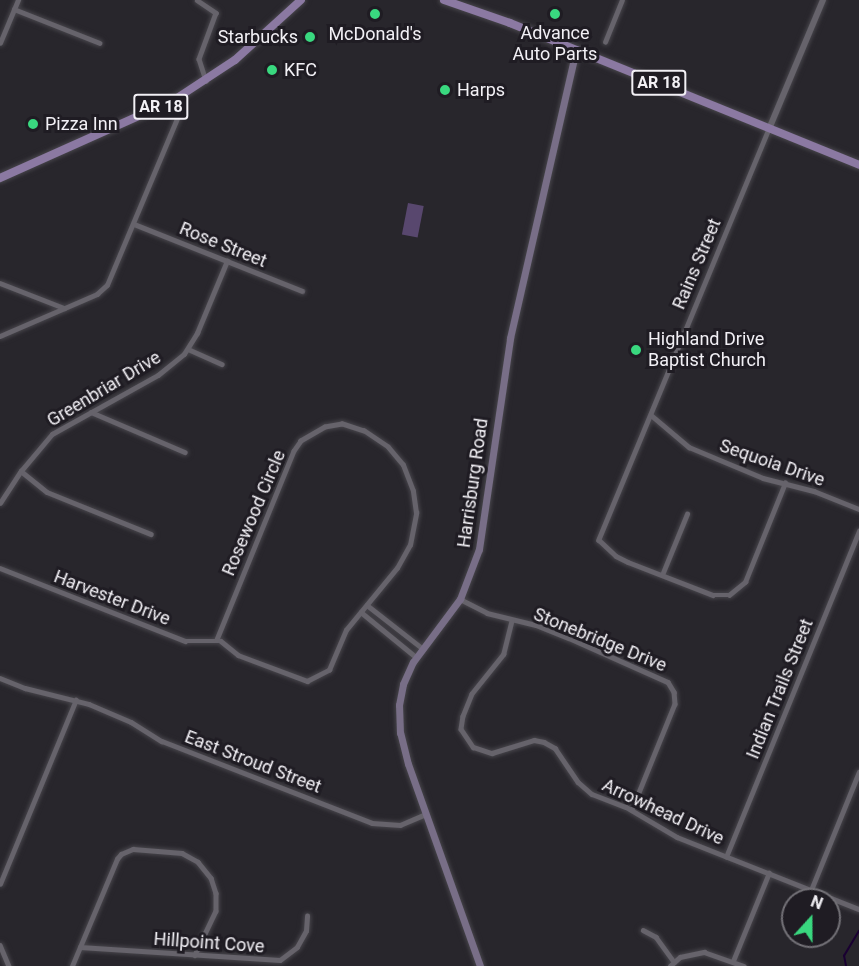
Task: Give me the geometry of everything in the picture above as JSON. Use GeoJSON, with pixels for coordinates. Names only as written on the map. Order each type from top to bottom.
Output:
{"type":"FeatureCollection","features":[{"type":"Feature","properties":{"kind":"main road","name":"AR 18"},"geometry":{"type":"LineString","coordinates":[[0,178],[174,100],[206,81],[271,30],[301,0]]}},
{"type":"Feature","properties":{"kind":"main road","name":"AR 18"},"geometry":{"type":"LineString","coordinates":[[444,0],[576,49],[859,165]]}},
{"type":"Feature","properties":{"kind":"main road","name":"Harrisburg Road"},"geometry":{"type":"LineString","coordinates":[[480,966],[424,815],[403,748],[399,718],[403,684],[422,648],[460,599],[479,549],[510,338],[576,49]]}},
{"type":"Feature","properties":{"kind":"street"},"geometry":{"type":"LineString","coordinates":[[0,43],[18,0]]}},
{"type":"Feature","properties":{"kind":"street"},"geometry":{"type":"LineString","coordinates":[[197,0],[216,13],[199,59],[206,81]]}},
{"type":"Feature","properties":{"kind":"street"},"geometry":{"type":"LineString","coordinates":[[604,42],[622,0]]}},
{"type":"Feature","properties":{"kind":"street","name":"Rains Street"},"geometry":{"type":"LineString","coordinates":[[662,575],[616,556],[599,540],[823,0]]}},
{"type":"Feature","properties":{"kind":"street"},"geometry":{"type":"LineString","coordinates":[[14,9],[100,43]]}},
{"type":"Feature","properties":{"kind":"street"},"geometry":{"type":"LineString","coordinates":[[0,336],[97,294],[106,287],[179,114],[174,100]]}},
{"type":"Feature","properties":{"kind":"street","name":"Rose Street"},"geometry":{"type":"LineString","coordinates":[[134,224],[302,291]]}},
{"type":"Feature","properties":{"kind":"street","name":"Greenbriar Drive"},"geometry":{"type":"LineString","coordinates":[[0,503],[21,471],[52,434],[165,371],[188,349],[227,261]]}},
{"type":"Feature","properties":{"kind":"street"},"geometry":{"type":"LineString","coordinates":[[0,283],[65,308]]}},
{"type":"Feature","properties":{"kind":"street"},"geometry":{"type":"LineString","coordinates":[[188,349],[222,364]]}},
{"type":"Feature","properties":{"kind":"street"},"geometry":{"type":"LineString","coordinates":[[91,412],[185,452]]}},
{"type":"Feature","properties":{"kind":"street","name":"Sequoia Drive"},"geometry":{"type":"LineString","coordinates":[[651,415],[689,447],[764,478],[814,491],[859,509]]}},
{"type":"Feature","properties":{"kind":"street","name":"Rosewood Circle"},"geometry":{"type":"LineString","coordinates":[[342,424],[364,431],[388,447],[403,465],[413,490],[415,524],[408,551],[344,634],[329,670],[307,681],[238,655],[217,640],[294,451],[305,437],[332,425],[342,424]]}},
{"type":"Feature","properties":{"kind":"street"},"geometry":{"type":"LineString","coordinates":[[21,471],[47,492],[151,534]]}},
{"type":"Feature","properties":{"kind":"street"},"geometry":{"type":"LineString","coordinates":[[687,514],[662,575],[713,595],[724,596],[735,592],[745,582],[785,483]]}},
{"type":"Feature","properties":{"kind":"street","name":"Indian Trails Street"},"geometry":{"type":"LineString","coordinates":[[726,857],[859,531]]}},
{"type":"Feature","properties":{"kind":"street","name":"Harvester Drive"},"geometry":{"type":"LineString","coordinates":[[0,568],[185,641],[217,640]]}},
{"type":"Feature","properties":{"kind":"street","name":"Stonebridge Drive"},"geometry":{"type":"LineString","coordinates":[[460,599],[487,614],[536,626],[568,638],[662,678],[672,687],[675,704],[632,810]]}},
{"type":"Feature","properties":{"kind":"street"},"geometry":{"type":"LineString","coordinates":[[367,605],[422,648]]}},
{"type":"Feature","properties":{"kind":"street"},"geometry":{"type":"LineString","coordinates":[[361,612],[416,657]]}},
{"type":"Feature","properties":{"kind":"street","name":"Arrowhead Drive"},"geometry":{"type":"LineString","coordinates":[[512,621],[504,654],[472,694],[463,716],[461,729],[467,742],[476,750],[489,753],[534,740],[544,742],[555,748],[584,789],[632,810],[677,837],[806,888]]}},
{"type":"Feature","properties":{"kind":"street","name":"East Stroud Street"},"geometry":{"type":"LineString","coordinates":[[0,678],[25,688],[76,700],[131,722],[169,744],[372,823],[400,825],[424,815]]}},
{"type":"Feature","properties":{"kind":"street"},"geometry":{"type":"LineString","coordinates":[[0,884],[76,700]]}},
{"type":"Feature","properties":{"kind":"street"},"geometry":{"type":"LineString","coordinates":[[812,888],[859,772]]}},
{"type":"Feature","properties":{"kind":"street"},"geometry":{"type":"LineString","coordinates":[[72,966],[121,854],[133,849],[176,852],[201,864],[211,878],[216,893],[215,915],[195,956]]}},
{"type":"Feature","properties":{"kind":"street"},"geometry":{"type":"LineString","coordinates":[[732,961],[769,873]]}},
{"type":"Feature","properties":{"kind":"street","name":"Arrowhead Drive"},"geometry":{"type":"LineString","coordinates":[[841,902],[859,909]]}},
{"type":"Feature","properties":{"kind":"street","name":"Hillpoint Cove"},"geometry":{"type":"LineString","coordinates":[[80,947],[269,961],[284,959],[297,947],[306,931],[307,916]]}},
{"type":"Feature","properties":{"kind":"street"},"geometry":{"type":"LineString","coordinates":[[643,930],[656,937],[672,964],[689,954],[704,952],[744,966]]}},
{"type":"Feature","properties":{"kind":"street"},"geometry":{"type":"LineString","coordinates":[[0,945],[9,966]]}},
{"type":"Feature","properties":{"kind":"shaded area"},"geometry":{"type":"Polygon","coordinates":[[[408,203],[424,206],[418,237],[402,234],[408,203]]]}},
{"type":"Feature","properties":{"kind":"waterway"},"geometry":{"type":"LineString","coordinates":[[846,966],[844,956],[859,931]]}},
{"type":"Feature","properties":{"kind":"place","name":"McDonald's"},"geometry":{"type":"Point","coordinates":[375,14]}},
{"type":"Feature","properties":{"kind":"place","name":"Advance Auto Parts"},"geometry":{"type":"Point","coordinates":[555,14]}},
{"type":"Feature","properties":{"kind":"place","name":"Starbucks"},"geometry":{"type":"Point","coordinates":[310,37]}},
{"type":"Feature","properties":{"kind":"place","name":"KFC"},"geometry":{"type":"Point","coordinates":[272,70]}},
{"type":"Feature","properties":{"kind":"place","name":"Harps"},"geometry":{"type":"Point","coordinates":[445,90]}},
{"type":"Feature","properties":{"kind":"place","name":"Pizza Inn"},"geometry":{"type":"Point","coordinates":[33,124]}},
{"type":"Feature","properties":{"kind":"place","name":"Highland Drive Baptist Church"},"geometry":{"type":"Point","coordinates":[636,350]}}]}
